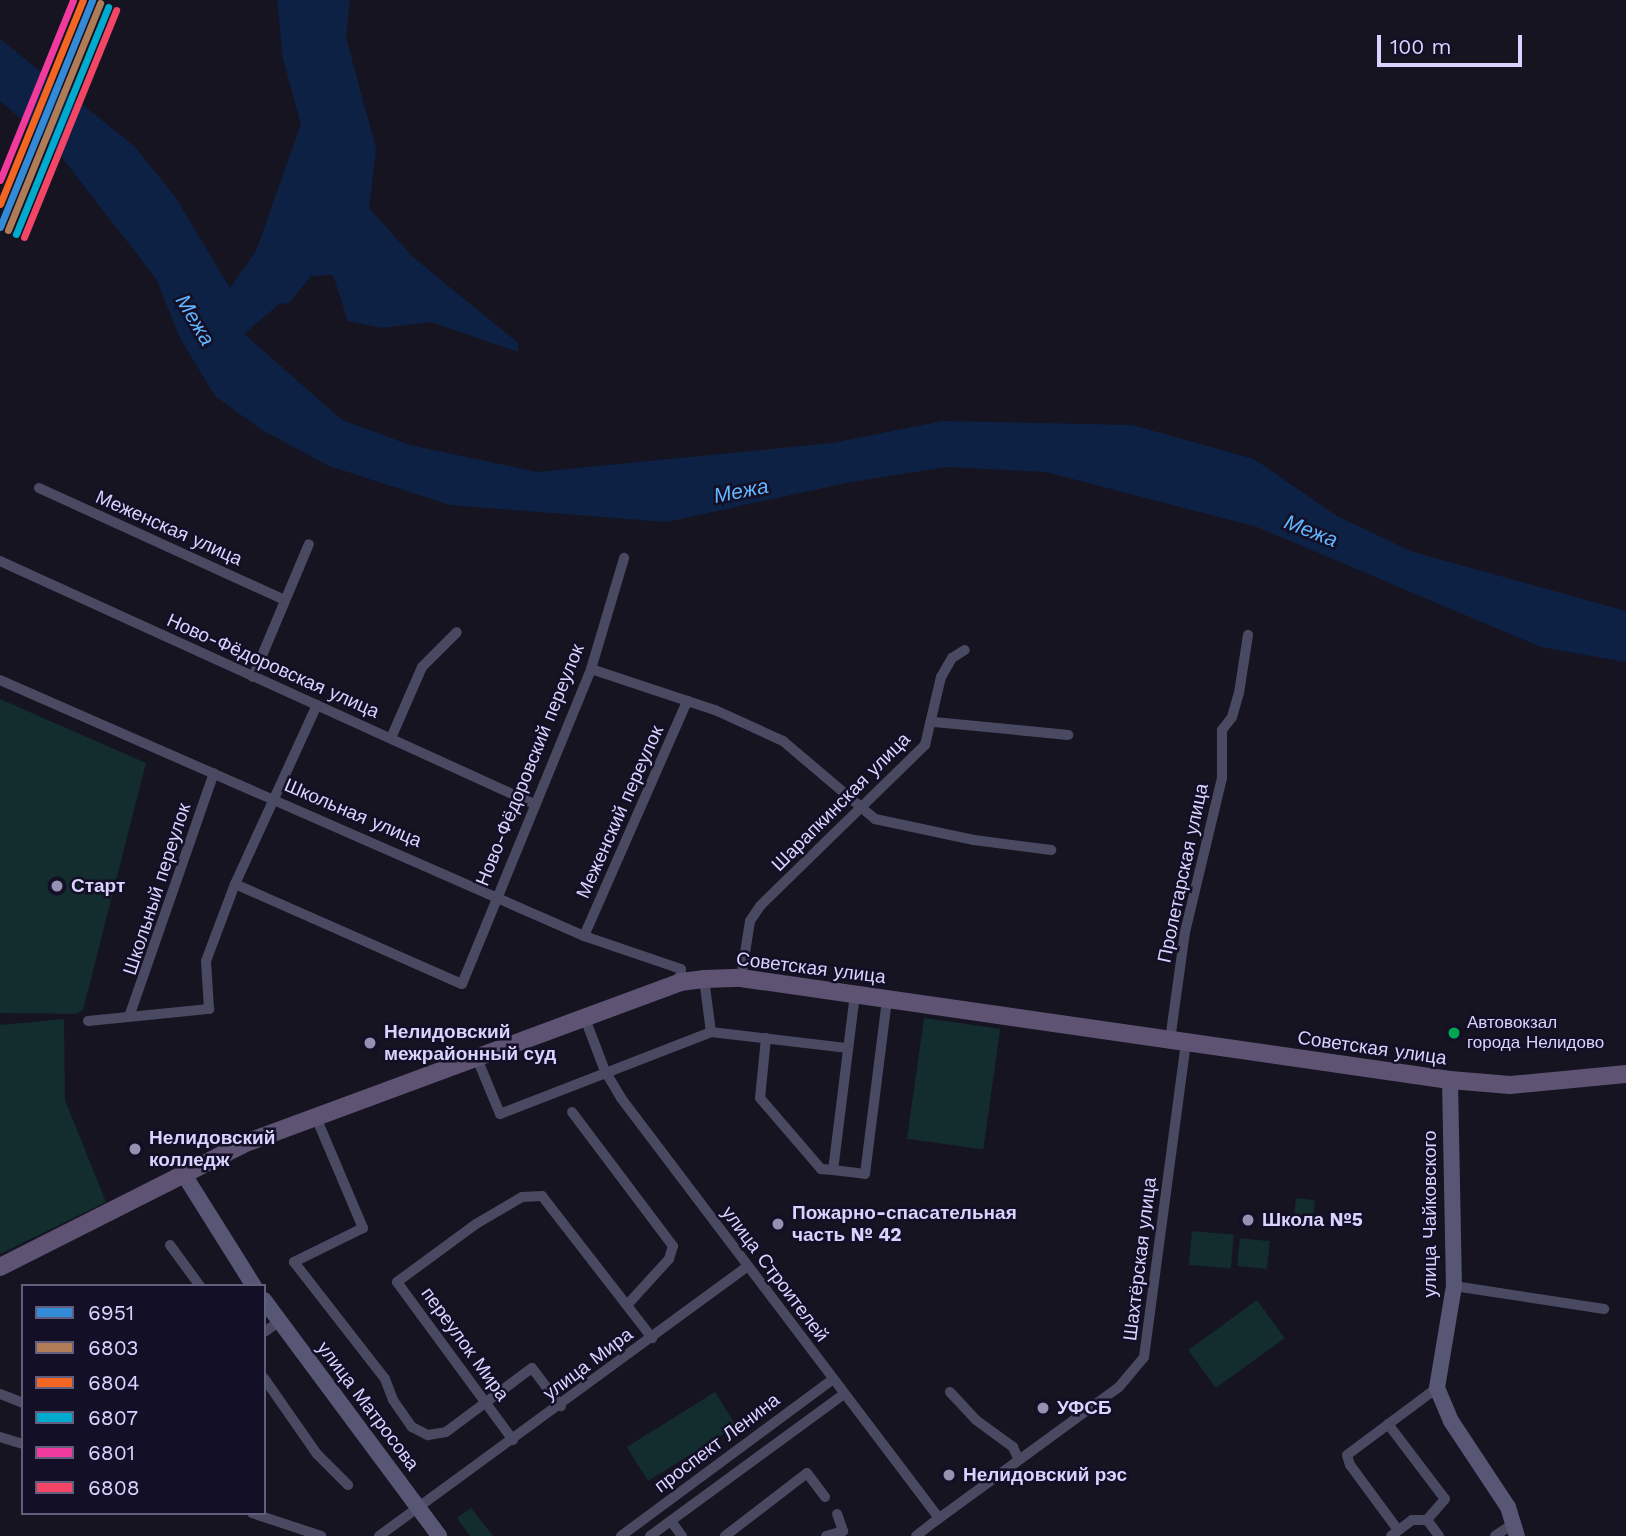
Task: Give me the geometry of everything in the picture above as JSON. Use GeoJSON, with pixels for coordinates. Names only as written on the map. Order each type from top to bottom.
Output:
{"type":"FeatureCollection","features":[{"type":"Feature","properties":{"kind":"main road","name":"Советская улица"},"geometry":{"type":"LineString","coordinates":[[0,1267],[183,1173],[315,1115],[680,982],[704,979],[741,978],[1450,1080],[1510,1085],[1626,1074]]}},
{"type":"Feature","properties":{"kind":"street","name":"Меженская улица"},"geometry":{"type":"LineString","coordinates":[[38,488],[285,600]]}},
{"type":"Feature","properties":{"kind":"street"},"geometry":{"type":"LineString","coordinates":[[253,677],[309,544]]}},
{"type":"Feature","properties":{"kind":"street","name":"Ново-Фёдоровский переулок"},"geometry":{"type":"LineString","coordinates":[[235,884],[462,984],[532,803],[591,669],[624,558]]}},
{"type":"Feature","properties":{"kind":"street","name":"Ново-Фёдоровская улица"},"geometry":{"type":"LineString","coordinates":[[0,561],[532,803]]}},
{"type":"Feature","properties":{"kind":"street"},"geometry":{"type":"LineString","coordinates":[[391,738],[422,667],[457,632]]}},
{"type":"Feature","properties":{"kind":"street","name":"Пролетарская улица"},"geometry":{"type":"LineString","coordinates":[[1178,1041],[1185,932],[1222,778],[1222,730],[1232,717],[1239,692],[1248,635]]}},
{"type":"Feature","properties":{"kind":"street","name":"Шарапкинская улица"},"geometry":{"type":"LineString","coordinates":[[741,978],[750,921],[760,906],[925,745],[934,722],[941,677],[951,659],[965,650]]}},
{"type":"Feature","properties":{"kind":"street"},"geometry":{"type":"LineString","coordinates":[[591,669],[687,701],[783,741],[813,762],[876,819],[904,827],[1051,850]]}},
{"type":"Feature","properties":{"kind":"street","name":"Школьная улица"},"geometry":{"type":"LineString","coordinates":[[0,680],[496,894],[584,936],[681,968],[680,982]]}},
{"type":"Feature","properties":{"kind":"street","name":"Меженский переулок"},"geometry":{"type":"LineString","coordinates":[[584,936],[687,701]]}},
{"type":"Feature","properties":{"kind":"street"},"geometry":{"type":"LineString","coordinates":[[88,1021],[130,1014],[209,1009],[206,961],[235,884],[317,705]]}},
{"type":"Feature","properties":{"kind":"street"},"geometry":{"type":"LineString","coordinates":[[934,722],[1068,735]]}},
{"type":"Feature","properties":{"kind":"street","name":"Школьный переулок"},"geometry":{"type":"LineString","coordinates":[[130,1014],[214,773]]}},
{"type":"Feature","properties":{"kind":"street"},"geometry":{"type":"LineString","coordinates":[[704,979],[711,1032]]}},
{"type":"Feature","properties":{"kind":"street"},"geometry":{"type":"LineString","coordinates":[[833,1170],[855,994]]}},
{"type":"Feature","properties":{"kind":"street"},"geometry":{"type":"LineString","coordinates":[[766,1038],[760,1098],[821,1169],[865,1174],[887,999]]}},
{"type":"Feature","properties":{"kind":"street","name":"улица Строителей"},"geometry":{"type":"LineString","coordinates":[[584,1016],[604,1071],[747,1267],[939,1518]]}},
{"type":"Feature","properties":{"kind":"street"},"geometry":{"type":"LineString","coordinates":[[476,1056],[500,1114],[604,1071],[711,1032],[848,1048]]}},
{"type":"Feature","properties":{"kind":"street","name":"Шахтёрская улица"},"geometry":{"type":"LineString","coordinates":[[939,1518],[1119,1387],[1144,1357],[1178,1041]]}},
{"type":"Feature","properties":{"kind":"street","name":"улица Чайковского"},"geometry":{"type":"LineString","coordinates":[[1437,1388],[1454,1286],[1450,1080]]}},
{"type":"Feature","properties":{"kind":"street"},"geometry":{"type":"LineString","coordinates":[[572,1112],[673,1246],[669,1259],[627,1305]]}},
{"type":"Feature","properties":{"kind":"street"},"geometry":{"type":"LineString","coordinates":[[315,1115],[363,1228],[294,1262],[385,1379],[393,1400],[418,1433],[446,1432],[532,1368],[561,1406]]}},
{"type":"Feature","properties":{"kind":"street"},"geometry":{"type":"LineString","coordinates":[[183,1173],[253,1284]]}},
{"type":"Feature","properties":{"kind":"street","name":"переулок Мира"},"geometry":{"type":"LineString","coordinates":[[513,1440],[397,1282],[477,1224],[522,1197],[542,1196],[652,1338]]}},
{"type":"Feature","properties":{"kind":"street"},"geometry":{"type":"LineString","coordinates":[[170,1245],[199,1284]]}},
{"type":"Feature","properties":{"kind":"street","name":"улица Мира"},"geometry":{"type":"LineString","coordinates":[[379,1536],[561,1406],[747,1267]]}},
{"type":"Feature","properties":{"kind":"street"},"geometry":{"type":"LineString","coordinates":[[1454,1286],[1604,1309]]}},
{"type":"Feature","properties":{"kind":"street","name":"улица Матросова"},"geometry":{"type":"LineString","coordinates":[[266,1303],[439,1536]]}},
{"type":"Feature","properties":{"kind":"street"},"geometry":{"type":"LineString","coordinates":[[266,1331],[279,1322]]}},
{"type":"Feature","properties":{"kind":"street","name":"проспект Ленина"},"geometry":{"type":"LineString","coordinates":[[621,1536],[833,1379]]}},
{"type":"Feature","properties":{"kind":"street"},"geometry":{"type":"LineString","coordinates":[[266,1381],[317,1454],[348,1485]]}},
{"type":"Feature","properties":{"kind":"street"},"geometry":{"type":"LineString","coordinates":[[1388,1424],[1445,1499],[1427,1520],[1412,1520],[1395,1533],[1350,1465],[1347,1455],[1388,1424],[1437,1388],[1451,1421],[1508,1507],[1515,1530],[1495,1536]]}},
{"type":"Feature","properties":{"kind":"street"},"geometry":{"type":"LineString","coordinates":[[950,1392],[976,1420],[1013,1447],[1018,1458]]}},
{"type":"Feature","properties":{"kind":"street"},"geometry":{"type":"LineString","coordinates":[[0,1394],[21,1402]]}},
{"type":"Feature","properties":{"kind":"street","name":"проспект Ленина"},"geometry":{"type":"LineString","coordinates":[[650,1536],[844,1394]]}},
{"type":"Feature","properties":{"kind":"street"},"geometry":{"type":"LineString","coordinates":[[0,1437],[21,1443]]}},
{"type":"Feature","properties":{"kind":"street"},"geometry":{"type":"LineString","coordinates":[[725,1536],[807,1474],[825,1497]]}},
{"type":"Feature","properties":{"kind":"street"},"geometry":{"type":"LineString","coordinates":[[826,1536],[844,1531],[838,1514]]}},
{"type":"Feature","properties":{"kind":"street"},"geometry":{"type":"LineString","coordinates":[[257,1515],[321,1536]]}},
{"type":"Feature","properties":{"kind":"street"},"geometry":{"type":"LineString","coordinates":[[915,1536],[939,1518]]}},
{"type":"Feature","properties":{"kind":"street"},"geometry":{"type":"LineString","coordinates":[[1427,1520],[1439,1536]]}},
{"type":"Feature","properties":{"kind":"street"},"geometry":{"type":"LineString","coordinates":[[671,1521],[682,1536]]}},
{"type":"Feature","properties":{"kind":"green space","name":"Старт"},"geometry":{"type":"Polygon","coordinates":[[[0,699],[146,763],[83,1010],[77,1014],[0,1013],[0,699]]]}},
{"type":"Feature","properties":{"kind":"green space"},"geometry":{"type":"Polygon","coordinates":[[[924,1018],[1000,1029],[983,1150],[907,1139],[924,1018]]]}},
{"type":"Feature","properties":{"kind":"green space"},"geometry":{"type":"Polygon","coordinates":[[[64,1019],[65,1100],[106,1202],[0,1254],[0,1025],[64,1019]]]}},
{"type":"Feature","properties":{"kind":"green space"},"geometry":{"type":"Polygon","coordinates":[[[1296,1198],[1315,1200],[1312,1227],[1293,1225],[1296,1198]]]}},
{"type":"Feature","properties":{"kind":"green space"},"geometry":{"type":"Polygon","coordinates":[[[1192,1231],[1234,1235],[1231,1269],[1189,1265],[1192,1231]]]}},
{"type":"Feature","properties":{"kind":"green space"},"geometry":{"type":"Polygon","coordinates":[[[1240,1238],[1270,1241],[1267,1269],[1237,1266],[1240,1238]]]}},
{"type":"Feature","properties":{"kind":"green space"},"geometry":{"type":"Polygon","coordinates":[[[1257,1300],[1285,1338],[1216,1388],[1188,1350],[1257,1300]]]}},
{"type":"Feature","properties":{"kind":"green space"},"geometry":{"type":"Polygon","coordinates":[[[715,1392],[736,1426],[648,1481],[627,1447],[715,1392]]]}},
{"type":"Feature","properties":{"kind":"green space"},"geometry":{"type":"Polygon","coordinates":[[[471,1508],[493,1536],[470,1536],[457,1518],[471,1508]]]}},
{"type":"Feature","properties":{"kind":"water","name":"Межа"},"geometry":{"type":"Polygon","coordinates":[[[277,0],[350,0],[346,37],[376,149],[369,208],[413,257],[518,343],[518,352],[431,322],[382,328],[348,321],[333,275],[311,276],[289,303],[279,304],[244,334],[342,420],[410,445],[537,472],[832,443],[943,421],[1132,425],[1254,459],[1337,516],[1413,552],[1626,611],[1626,662],[1541,647],[1257,527],[1046,472],[947,467],[851,482],[666,522],[450,505],[329,466],[262,430],[215,396],[179,336],[157,280],[53,146],[0,101],[0,39],[134,146],[176,198],[230,288],[256,251],[301,124],[283,59],[277,0]]]}},
{"type":"Feature","properties":{"kind":"transit line","name":"6801"},"geometry":{"type":"LineString","coordinates":[[0,180],[73,0]]}},
{"type":"Feature","properties":{"kind":"transit line","name":"6804"},"geometry":{"type":"LineString","coordinates":[[0,204],[83,0]]}},
{"type":"Feature","properties":{"kind":"transit line","name":"6951"},"geometry":{"type":"LineString","coordinates":[[0,227],[92,0]]}},
{"type":"Feature","properties":{"kind":"transit line","name":"6803"},"geometry":{"type":"LineString","coordinates":[[8,230],[100,3]]}},
{"type":"Feature","properties":{"kind":"transit line","name":"6807"},"geometry":{"type":"LineString","coordinates":[[16,234],[108,7]]}},
{"type":"Feature","properties":{"kind":"transit line","name":"6808"},"geometry":{"type":"LineString","coordinates":[[24,237],[116,10]]}},
{"type":"Feature","properties":{"kind":"place","name":"Старт"},"geometry":{"type":"Point","coordinates":[57,886]}},
{"type":"Feature","properties":{"kind":"place","name":"Автовокзал города Нелидово"},"geometry":{"type":"Point","coordinates":[1454,1033]}},
{"type":"Feature","properties":{"kind":"place","name":"Нелидовский межрайонный суд"},"geometry":{"type":"Point","coordinates":[370,1043]}},
{"type":"Feature","properties":{"kind":"place","name":"Нелидовский колледж"},"geometry":{"type":"Point","coordinates":[135,1149]}},
{"type":"Feature","properties":{"kind":"place","name":"Школа №5"},"geometry":{"type":"Point","coordinates":[1248,1220]}},
{"type":"Feature","properties":{"kind":"place","name":"Пожарно-спасательная часть № 42"},"geometry":{"type":"Point","coordinates":[778,1224]}},
{"type":"Feature","properties":{"kind":"place","name":"УФСБ"},"geometry":{"type":"Point","coordinates":[1043,1408]}},
{"type":"Feature","properties":{"kind":"place","name":"Нелидовский рэс"},"geometry":{"type":"Point","coordinates":[949,1475]}}]}
